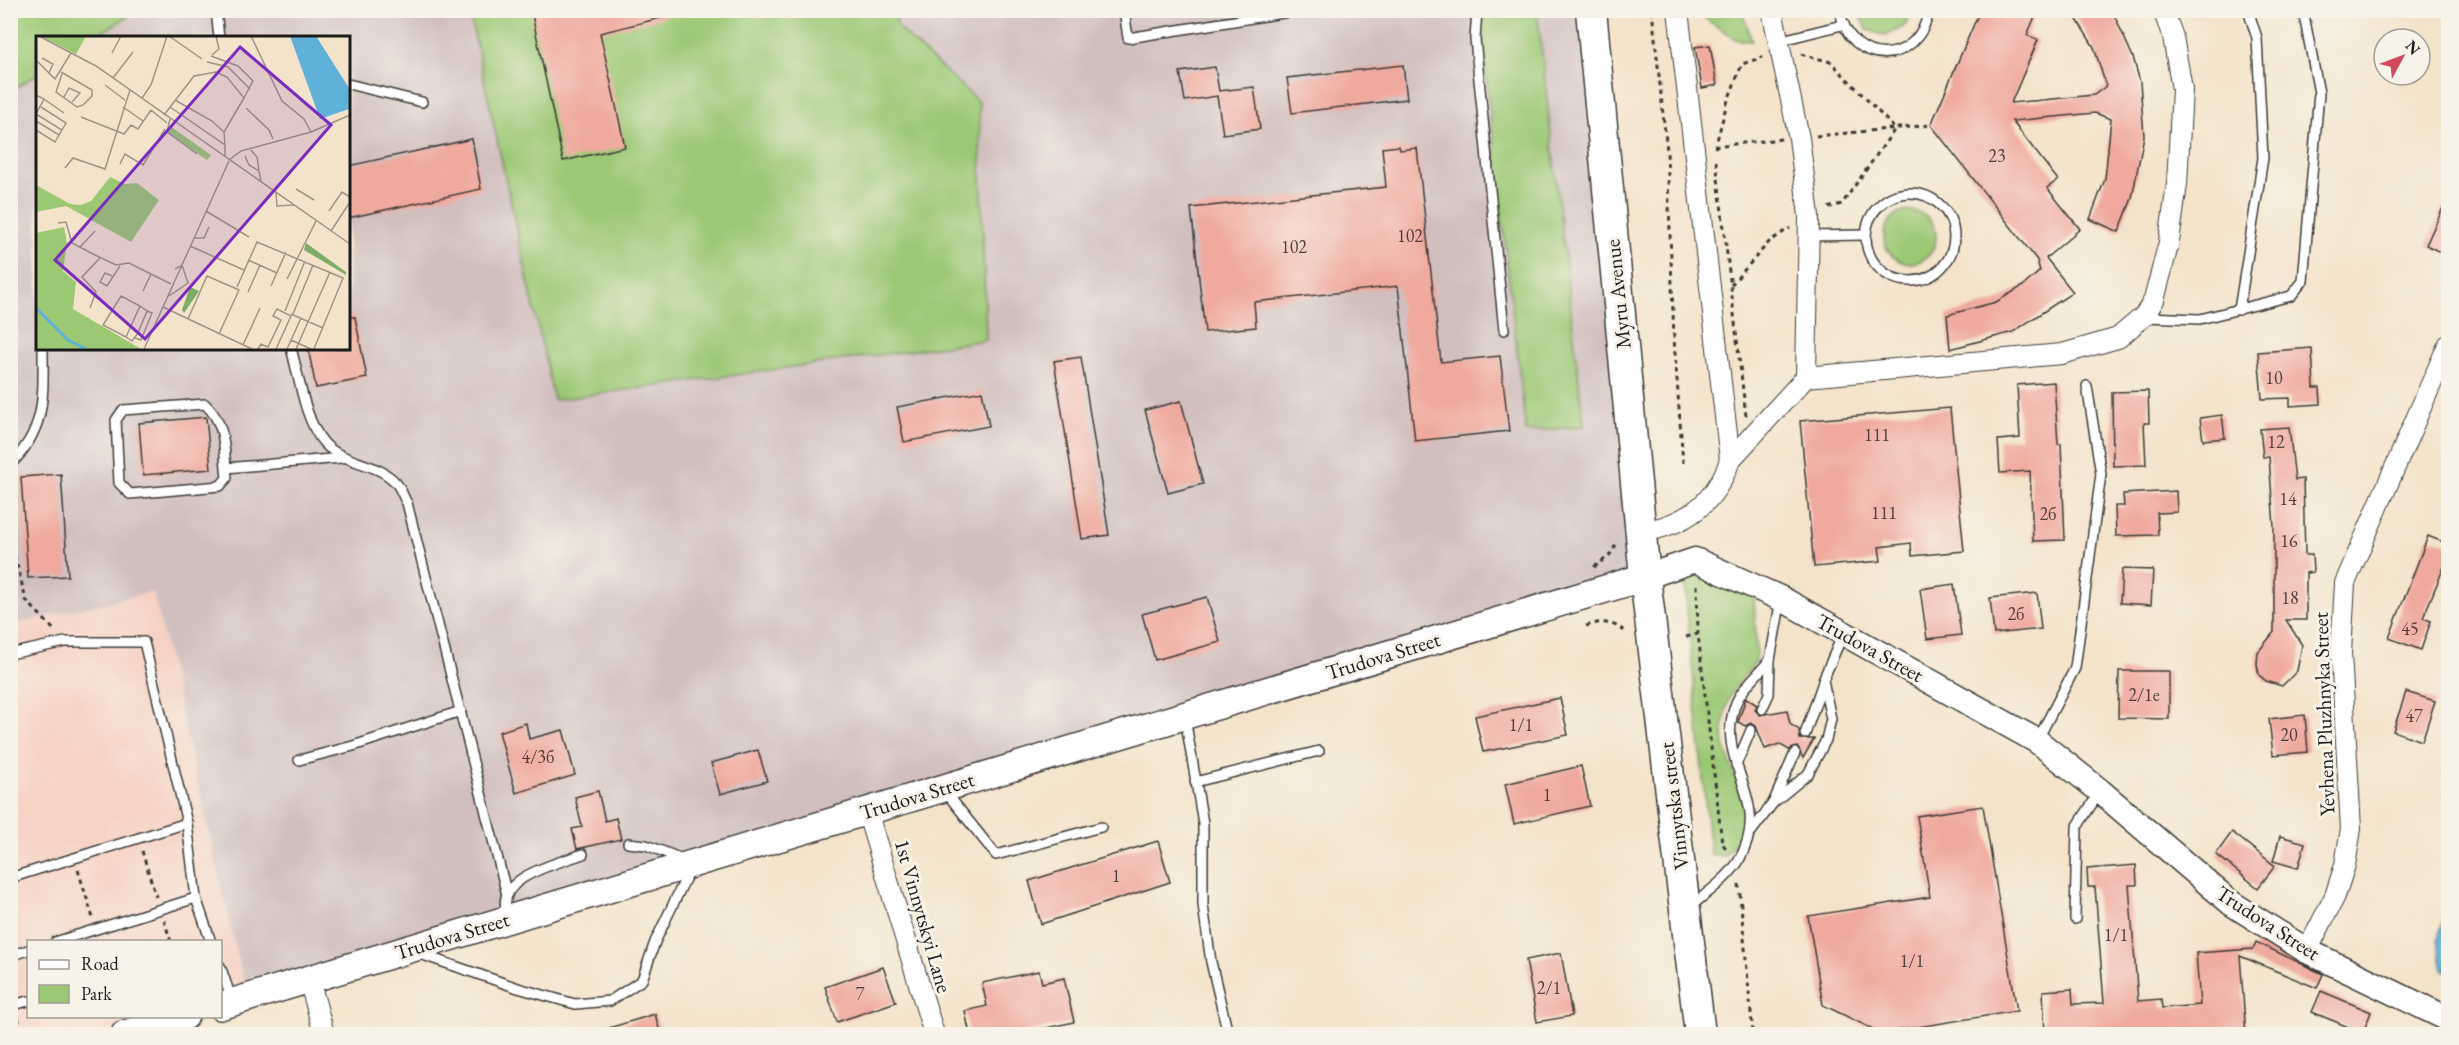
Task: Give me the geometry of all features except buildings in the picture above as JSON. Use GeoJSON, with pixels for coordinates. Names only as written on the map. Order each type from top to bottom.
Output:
{"type":"FeatureCollection","features":[{"type":"Feature","properties":{"kind":"main road","name":"Myru Avenue"},"geometry":{"type":"LineString","coordinates":[[1591,10],[1631,535],[1645,577]]}},
{"type":"Feature","properties":{"kind":"main road","name":"Trudova Street"},"geometry":{"type":"LineString","coordinates":[[227,1004],[407,950],[509,907],[693,864],[1645,577]]}},
{"type":"Feature","properties":{"kind":"main road","name":"Vinnytska street"},"geometry":{"type":"LineString","coordinates":[[1645,577],[1700,1035]]}},
{"type":"Feature","properties":{"kind":"main road"},"geometry":{"type":"LineString","coordinates":[[125,1035],[182,1018]]}},
{"type":"Feature","properties":{"kind":"street"},"geometry":{"type":"LineString","coordinates":[[1678,10],[1727,468]]}},
{"type":"Feature","properties":{"kind":"street"},"geometry":{"type":"LineString","coordinates":[[1631,535],[1667,528],[1701,508],[1748,440],[1806,377],[1809,236],[1799,138],[1772,10]]}},
{"type":"Feature","properties":{"kind":"street"},"geometry":{"type":"LineString","coordinates":[[1806,377],[2062,354],[2118,338],[2144,316],[2154,300],[2169,242],[2177,183],[2182,89],[2173,37],[2163,10]]}},
{"type":"Feature","properties":{"kind":"street","name":"Yevhena Pluzhnyka Street"},"geometry":{"type":"LineString","coordinates":[[2307,951],[2335,896],[2345,865],[2351,829],[2341,653],[2345,583],[2448,345]]}},
{"type":"Feature","properties":{"kind":"street","name":"Trudova Street"},"geometry":{"type":"LineString","coordinates":[[1645,577],[1695,560],[1782,598],[2037,741],[2100,791],[2231,903],[2307,951],[2448,1019]]}},
{"type":"Feature","properties":{"kind":"street","name":"1st Vinnytskyi Lane"},"geometry":{"type":"LineString","coordinates":[[867,811],[934,1035]]}},
{"type":"Feature","properties":{"kind":"street"},"geometry":{"type":"LineString","coordinates":[[309,979],[324,1035]]}},
{"type":"Feature","properties":{"kind":"lane"},"geometry":{"type":"LineString","coordinates":[[216,10],[219,36]]}},
{"type":"Feature","properties":{"kind":"lane"},"geometry":{"type":"LineString","coordinates":[[1124,10],[1128,38],[1302,10]]}},
{"type":"Feature","properties":{"kind":"lane"},"geometry":{"type":"LineString","coordinates":[[1477,10],[1475,39],[1504,330]]}},
{"type":"Feature","properties":{"kind":"lane"},"geometry":{"type":"LineString","coordinates":[[1840,10],[1842,25],[1851,39],[1865,50],[1882,54],[1899,51],[1914,42],[1925,28],[1929,10]]}},
{"type":"Feature","properties":{"kind":"lane"},"geometry":{"type":"LineString","coordinates":[[2239,310],[2263,158],[2257,38],[2248,10]]}},
{"type":"Feature","properties":{"kind":"lane"},"geometry":{"type":"LineString","coordinates":[[2144,316],[2200,320],[2291,296],[2303,281],[2319,93],[2303,10]]}},
{"type":"Feature","properties":{"kind":"lane"},"geometry":{"type":"LineString","coordinates":[[1780,46],[1842,25]]}},
{"type":"Feature","properties":{"kind":"lane"},"geometry":{"type":"LineString","coordinates":[[350,84],[422,102]]}},
{"type":"Feature","properties":{"kind":"lane"},"geometry":{"type":"LineString","coordinates":[[1902,193],[1922,194],[1940,204],[1951,220],[1954,240],[1949,259],[1936,274],[1918,281],[1898,280],[1880,271],[1869,254],[1865,235],[1870,216],[1884,201],[1902,193]]}},
{"type":"Feature","properties":{"kind":"lane"},"geometry":{"type":"LineString","coordinates":[[1809,236],[1865,235]]}},
{"type":"Feature","properties":{"kind":"lane"},"geometry":{"type":"LineString","coordinates":[[10,465],[27,449],[42,412],[43,350]]}},
{"type":"Feature","properties":{"kind":"lane"},"geometry":{"type":"LineString","coordinates":[[292,350],[314,430],[324,443],[342,458],[384,472],[397,483],[407,503],[509,907]]}},
{"type":"Feature","properties":{"kind":"lane"},"geometry":{"type":"LineString","coordinates":[[2037,741],[2075,668],[2102,474],[2087,386]]}},
{"type":"Feature","properties":{"kind":"lane"},"geometry":{"type":"LineString","coordinates":[[205,404],[216,414],[222,427],[226,468],[227,478],[220,486],[130,494],[119,483],[116,420],[123,410],[205,404]]}},
{"type":"Feature","properties":{"kind":"lane"},"geometry":{"type":"LineString","coordinates":[[226,468],[342,458]]}},
{"type":"Feature","properties":{"kind":"lane"},"geometry":{"type":"LineString","coordinates":[[1762,709],[1769,694],[1770,660],[1782,598]]}},
{"type":"Feature","properties":{"kind":"lane"},"geometry":{"type":"LineString","coordinates":[[1805,734],[1843,633]]}},
{"type":"Feature","properties":{"kind":"lane"},"geometry":{"type":"LineString","coordinates":[[10,654],[65,642],[144,642],[187,823],[196,898],[210,940]]}},
{"type":"Feature","properties":{"kind":"lane"},"geometry":{"type":"LineString","coordinates":[[1751,832],[1750,807],[1728,732],[1736,700],[1770,660]]}},
{"type":"Feature","properties":{"kind":"lane"},"geometry":{"type":"LineString","coordinates":[[1686,911],[1737,863],[1751,832],[1773,804],[1808,774],[1826,740],[1831,719],[1824,680]]}},
{"type":"Feature","properties":{"kind":"lane"},"geometry":{"type":"LineString","coordinates":[[298,760],[353,746],[461,711]]}},
{"type":"Feature","properties":{"kind":"lane"},"geometry":{"type":"LineString","coordinates":[[1184,716],[1203,823],[1203,905],[1211,962],[1228,1035]]}},
{"type":"Feature","properties":{"kind":"lane"},"geometry":{"type":"LineString","coordinates":[[1736,765],[1752,730]]}},
{"type":"Feature","properties":{"kind":"lane"},"geometry":{"type":"LineString","coordinates":[[1196,782],[1318,751]]}},
{"type":"Feature","properties":{"kind":"lane"},"geometry":{"type":"LineString","coordinates":[[1773,804],[1794,753]]}},
{"type":"Feature","properties":{"kind":"lane"},"geometry":{"type":"LineString","coordinates":[[943,788],[996,855],[1101,827]]}},
{"type":"Feature","properties":{"kind":"lane"},"geometry":{"type":"LineString","coordinates":[[2075,919],[2077,827],[2100,791]]}},
{"type":"Feature","properties":{"kind":"lane"},"geometry":{"type":"LineString","coordinates":[[10,878],[74,860],[187,823]]}},
{"type":"Feature","properties":{"kind":"lane"},"geometry":{"type":"LineString","coordinates":[[407,950],[518,988],[575,1004],[610,1001],[642,980],[655,942],[693,864],[646,845],[628,843]]}},
{"type":"Feature","properties":{"kind":"lane"},"geometry":{"type":"LineString","coordinates":[[509,907],[521,877],[583,854]]}},
{"type":"Feature","properties":{"kind":"lane"},"geometry":{"type":"LineString","coordinates":[[61,940],[196,898]]}},
{"type":"Feature","properties":{"kind":"lane"},"geometry":{"type":"LineString","coordinates":[[10,957],[27,950]]}},
{"type":"Feature","properties":{"kind":"lane"},"geometry":{"type":"LineString","coordinates":[[222,977],[227,1004]]}},
{"type":"Feature","properties":{"kind":"lane"},"geometry":{"type":"LineString","coordinates":[[10,1006],[27,1001]]}},
{"type":"Feature","properties":{"kind":"path"},"geometry":{"type":"LineString","coordinates":[[1652,10],[1667,151],[1674,339],[1683,463]]}},
{"type":"Feature","properties":{"kind":"path"},"geometry":{"type":"LineString","coordinates":[[1748,440],[1714,146],[1742,64],[1780,46],[1831,62],[1894,129]]}},
{"type":"Feature","properties":{"kind":"path"},"geometry":{"type":"LineString","coordinates":[[10,529],[26,600],[65,642]]}},
{"type":"Feature","properties":{"kind":"path"},"geometry":{"type":"LineString","coordinates":[[1590,571],[1631,535]]}},
{"type":"Feature","properties":{"kind":"path"},"geometry":{"type":"LineString","coordinates":[[1697,581],[1698,634],[1722,843],[1737,863],[1753,1035]]}},
{"type":"Feature","properties":{"kind":"path"},"geometry":{"type":"LineString","coordinates":[[1586,626],[1600,621],[1614,623],[1627,632],[1634,642]]}},
{"type":"Feature","properties":{"kind":"path"},"geometry":{"type":"LineString","coordinates":[[1686,637],[1698,634]]}},
{"type":"Feature","properties":{"kind":"path"},"geometry":{"type":"LineString","coordinates":[[138,838],[170,940]]}},
{"type":"Feature","properties":{"kind":"path"},"geometry":{"type":"LineString","coordinates":[[74,860],[96,928]]}},
{"type":"Feature","properties":{"kind":"shaded area"},"geometry":{"type":"Polygon","coordinates":[[[137,11],[469,11],[553,399],[979,102],[898,28],[894,11],[1582,11],[1636,571],[245,989],[153,592],[11,625],[11,91],[36,75],[36,350],[350,350],[350,36],[96,36],[137,11]]]}},
{"type":"Feature","properties":{"kind":"shaded area"},"geometry":{"type":"Polygon","coordinates":[[[153,592],[245,989],[222,997],[222,940],[27,940],[27,1018],[152,1018],[96,1034],[11,1034],[10,625],[153,592]]]}},
{"type":"Feature","properties":{"kind":"green space"},"geometry":{"type":"Polygon","coordinates":[[[11,10],[137,10],[96,36],[36,36],[36,75],[11,91],[11,10]]]}},
{"type":"Feature","properties":{"kind":"green space"},"geometry":{"type":"Polygon","coordinates":[[[469,11],[894,11],[898,28],[979,102],[986,340],[554,400],[469,11]]]}},
{"type":"Feature","properties":{"kind":"green space"},"geometry":{"type":"Polygon","coordinates":[[[1482,11],[1537,11],[1584,426],[1526,432],[1480,20],[1482,11]]]}},
{"type":"Feature","properties":{"kind":"green space"},"geometry":{"type":"Polygon","coordinates":[[[1699,11],[1742,11],[1752,41],[1737,40],[1700,15],[1699,11]]]}},
{"type":"Feature","properties":{"kind":"green space"},"geometry":{"type":"Polygon","coordinates":[[[1857,11],[1910,11],[1905,26],[1886,36],[1867,30],[1857,11]]]}},
{"type":"Feature","properties":{"kind":"green space"},"geometry":{"type":"Polygon","coordinates":[[[1905,211],[1915,211],[1929,218],[1936,237],[1929,256],[1915,263],[1905,263],[1895,259],[1888,252],[1884,242],[1884,232],[1888,222],[1895,215],[1905,211]]]}},
{"type":"Feature","properties":{"kind":"green space"},"geometry":{"type":"Polygon","coordinates":[[[1695,570],[1754,598],[1757,660],[1739,682],[1729,700],[1724,727],[1725,748],[1740,790],[1744,817],[1742,830],[1724,856],[1710,854],[1686,599],[1685,576],[1688,571],[1695,570]]]}},
{"type":"Feature","properties":{"kind":"water"},"geometry":{"type":"Polygon","coordinates":[[[2448,908],[2448,972],[2443,969],[2437,940],[2448,908]]]}}]}
